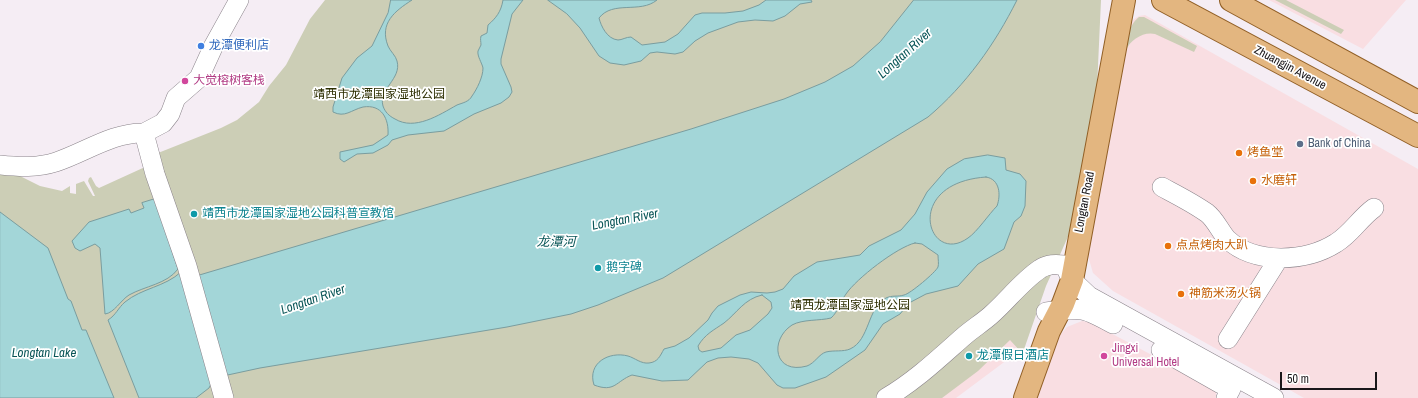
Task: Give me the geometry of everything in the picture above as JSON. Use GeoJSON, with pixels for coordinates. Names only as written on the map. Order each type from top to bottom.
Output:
{"type":"FeatureCollection","features":[{"type":"Feature","properties":{"kind":"main road","name":"Longtan Road"},"geometry":{"type":"LineString","coordinates":[[1068,272],[1113,0]]}},
{"type":"Feature","properties":{"kind":"main road","name":"Longtan Road"},"geometry":{"type":"LineString","coordinates":[[1016,398],[1024,371],[1053,311],[1068,272],[1124,0]]}},
{"type":"Feature","properties":{"kind":"main road","name":"Zhuangjin Avenue"},"geometry":{"type":"LineString","coordinates":[[1163,0],[1418,136]]}},
{"type":"Feature","properties":{"kind":"main road"},"geometry":{"type":"LineString","coordinates":[[1231,0],[1418,102]]}},
{"type":"Feature","properties":{"kind":"main road","name":"Longtan Road"},"geometry":{"type":"LineString","coordinates":[[1025,398],[1049,331],[1053,311]]}},
{"type":"Feature","properties":{"kind":"street"},"geometry":{"type":"LineString","coordinates":[[0,165],[23,167],[54,162],[125,134],[144,133],[163,123],[170,114],[176,98],[199,78],[214,45],[239,0]]}},
{"type":"Feature","properties":{"kind":"street"},"geometry":{"type":"LineString","coordinates":[[144,133],[154,174],[194,290],[224,398]]}},
{"type":"Feature","properties":{"kind":"street"},"geometry":{"type":"LineString","coordinates":[[1162,186],[1208,214],[1228,240],[1248,253],[1279,258],[1314,253],[1336,244],[1349,234],[1367,213],[1374,208]]}},
{"type":"Feature","properties":{"kind":"street"},"geometry":{"type":"LineString","coordinates":[[1228,339],[1279,258]]}},
{"type":"Feature","properties":{"kind":"street"},"geometry":{"type":"LineString","coordinates":[[886,398],[909,385],[926,371],[966,334],[991,315],[1041,268],[1055,264],[1068,272],[1089,296],[1274,398]]}},
{"type":"Feature","properties":{"kind":"street"},"geometry":{"type":"LineString","coordinates":[[1053,311],[1074,308],[1092,312],[1236,395]]}},
{"type":"Feature","properties":{"kind":"shaded area"},"geometry":{"type":"Polygon","coordinates":[[[1269,0],[1406,0],[1363,49],[1269,0]]]}},
{"type":"Feature","properties":{"kind":"shaded area"},"geometry":{"type":"Polygon","coordinates":[[[1145,15],[1418,169],[1418,398],[1304,398],[1113,291],[1093,273],[1086,249],[1127,30],[1134,19],[1145,15]]]}},
{"type":"Feature","properties":{"kind":"shaded area","name":"Jingxi Universal Hotel"},"geometry":{"type":"Polygon","coordinates":[[[1082,321],[1090,322],[1208,385],[1215,389],[1217,398],[1037,398],[1060,335],[1067,327],[1082,321]]]}},
{"type":"Feature","properties":{"kind":"shaded area"},"geometry":{"type":"Polygon","coordinates":[[[1010,334],[1011,340],[1019,351],[956,398],[894,398],[1010,334]]]}},
{"type":"Feature","properties":{"kind":"green space"},"geometry":{"type":"Polygon","coordinates":[[[325,0],[1101,0],[1097,88],[1079,212],[1046,286],[1021,358],[1019,350],[1010,340],[978,371],[942,398],[0,398],[0,170],[12,172],[40,186],[62,191],[70,186],[70,193],[76,194],[76,184],[84,181],[93,196],[95,196],[88,181],[89,178],[91,177],[96,186],[99,188],[145,167],[158,153],[221,128],[237,120],[259,102],[269,86],[286,65],[310,19],[325,0]]]}},
{"type":"Feature","properties":{"kind":"green space"},"geometry":{"type":"Polygon","coordinates":[[[1275,0],[1286,0],[1344,30],[1341,34],[1275,0]]]}},
{"type":"Feature","properties":{"kind":"green space"},"geometry":{"type":"Polygon","coordinates":[[[1139,17],[1144,17],[1197,46],[1194,52],[1151,33],[1142,35],[1134,40],[1128,46],[1124,56],[1131,27],[1139,17]]]}},
{"type":"Feature","properties":{"kind":"water"},"geometry":{"type":"Polygon","coordinates":[[[391,0],[412,0],[395,13],[387,24],[386,38],[388,46],[397,61],[398,67],[382,100],[386,112],[391,117],[403,122],[419,122],[435,117],[469,100],[478,86],[483,72],[478,53],[481,45],[481,36],[487,33],[488,25],[498,14],[503,0],[523,0],[512,14],[501,59],[501,64],[512,92],[509,97],[501,103],[474,114],[444,131],[408,135],[392,140],[388,145],[373,153],[357,154],[344,162],[340,159],[340,152],[373,145],[388,135],[386,118],[380,110],[370,107],[363,107],[345,114],[337,114],[333,112],[333,107],[342,78],[357,58],[372,46],[388,13],[391,0]]]}},
{"type":"Feature","properties":{"kind":"water"},"geometry":{"type":"Polygon","coordinates":[[[548,0],[657,0],[643,6],[612,10],[599,18],[601,25],[608,35],[614,39],[621,40],[631,37],[642,45],[665,42],[678,34],[695,15],[702,13],[743,11],[759,5],[766,0],[811,0],[812,2],[800,4],[785,16],[773,21],[755,20],[738,22],[708,33],[695,41],[683,52],[675,54],[657,52],[650,53],[641,61],[624,65],[610,63],[599,56],[580,28],[567,14],[548,0]]]}},
{"type":"Feature","properties":{"kind":"water","name":"龙潭河"},"geometry":{"type":"Polygon","coordinates":[[[914,0],[1017,0],[989,48],[967,78],[942,105],[928,117],[663,278],[598,305],[571,314],[507,327],[260,368],[223,376],[196,276],[691,129],[784,99],[825,82],[853,66],[880,42],[914,0]]]}},
{"type":"Feature","properties":{"kind":"water"},"geometry":{"type":"Polygon","coordinates":[[[988,155],[1005,158],[1006,170],[1020,174],[1026,181],[1025,206],[1021,216],[1014,222],[1004,249],[978,264],[958,286],[926,294],[909,303],[900,314],[883,324],[865,350],[826,377],[795,388],[783,388],[777,385],[758,363],[749,359],[731,357],[718,358],[707,362],[688,380],[662,381],[632,375],[611,387],[607,388],[594,385],[594,370],[601,360],[614,355],[621,355],[628,356],[643,363],[655,361],[664,349],[675,346],[689,338],[708,320],[718,306],[740,295],[751,292],[767,293],[783,289],[794,276],[817,262],[860,255],[869,246],[901,230],[915,214],[927,192],[947,169],[964,159],[988,155]],[[986,177],[959,183],[942,193],[932,207],[930,221],[934,233],[942,242],[954,244],[968,238],[997,206],[999,193],[997,184],[991,178],[986,177]],[[915,243],[888,257],[858,280],[846,294],[831,318],[796,323],[785,331],[780,339],[778,347],[778,354],[782,361],[788,366],[807,366],[826,352],[847,350],[857,345],[865,332],[875,309],[880,303],[888,297],[907,294],[928,278],[938,267],[938,255],[922,244],[915,243]],[[762,295],[745,303],[724,323],[707,335],[698,346],[699,350],[702,352],[721,348],[736,335],[750,330],[768,314],[772,308],[771,302],[762,295]]]}},
{"type":"Feature","properties":{"kind":"water"},"geometry":{"type":"Polygon","coordinates":[[[155,199],[178,269],[168,278],[129,295],[114,309],[105,314],[100,248],[95,244],[80,251],[75,248],[72,241],[89,222],[129,209],[131,213],[144,208],[142,203],[155,199]]]}},
{"type":"Feature","properties":{"kind":"water","name":"Longtan Lake"},"geometry":{"type":"Polygon","coordinates":[[[0,212],[48,248],[68,299],[71,301],[82,330],[86,330],[114,398],[0,398],[0,212]]]}},
{"type":"Feature","properties":{"kind":"water"},"geometry":{"type":"Polygon","coordinates":[[[181,272],[212,382],[209,388],[196,398],[139,398],[108,320],[125,302],[132,297],[168,281],[181,272]]]}},
{"type":"Feature","properties":{"kind":"place","name":"龙潭便利店"},"geometry":{"type":"Point","coordinates":[201,46]}},
{"type":"Feature","properties":{"kind":"place","name":"大觉榕树客栈"},"geometry":{"type":"Point","coordinates":[185,81]}},
{"type":"Feature","properties":{"kind":"place","name":"Bank of China"},"geometry":{"type":"Point","coordinates":[1300,144]}},
{"type":"Feature","properties":{"kind":"place","name":"烤鱼堂"},"geometry":{"type":"Point","coordinates":[1239,153]}},
{"type":"Feature","properties":{"kind":"place","name":"水磨轩"},"geometry":{"type":"Point","coordinates":[1253,181]}},
{"type":"Feature","properties":{"kind":"place","name":"靖西市龙潭国家湿地公园科普宣教馆"},"geometry":{"type":"Point","coordinates":[194,214]}},
{"type":"Feature","properties":{"kind":"place","name":"点点烤肉大趴"},"geometry":{"type":"Point","coordinates":[1168,246]}},
{"type":"Feature","properties":{"kind":"place","name":"鹅字碑"},"geometry":{"type":"Point","coordinates":[598,268]}},
{"type":"Feature","properties":{"kind":"place","name":"神筋米汤火锅"},"geometry":{"type":"Point","coordinates":[1181,294]}},
{"type":"Feature","properties":{"kind":"place","name":"龙潭假日酒店"},"geometry":{"type":"Point","coordinates":[969,356]}},
{"type":"Feature","properties":{"kind":"place","name":"Jingxi Universal Hotel"},"geometry":{"type":"Point","coordinates":[1104,356]}},
{"type":"Feature","properties":{"kind":"water label","name":"Longtan River"},"geometry":{"type":"Point","coordinates":[905,54]}},
{"type":"Feature","properties":{"kind":"water label","name":"Longtan River"},"geometry":{"type":"Point","coordinates":[625,220]}},
{"type":"Feature","properties":{"kind":"water label","name":"Longtan River"},"geometry":{"type":"Point","coordinates":[313,300]}},
{"type":"Feature","properties":{"kind":"park label","name":"靖西市龙潭国家湿地公园"},"geometry":{"type":"Point","coordinates":[379,95]}},
{"type":"Feature","properties":{"kind":"park label","name":"靖西龙潭国家湿地公园"},"geometry":{"type":"Point","coordinates":[850,306]}}]}
